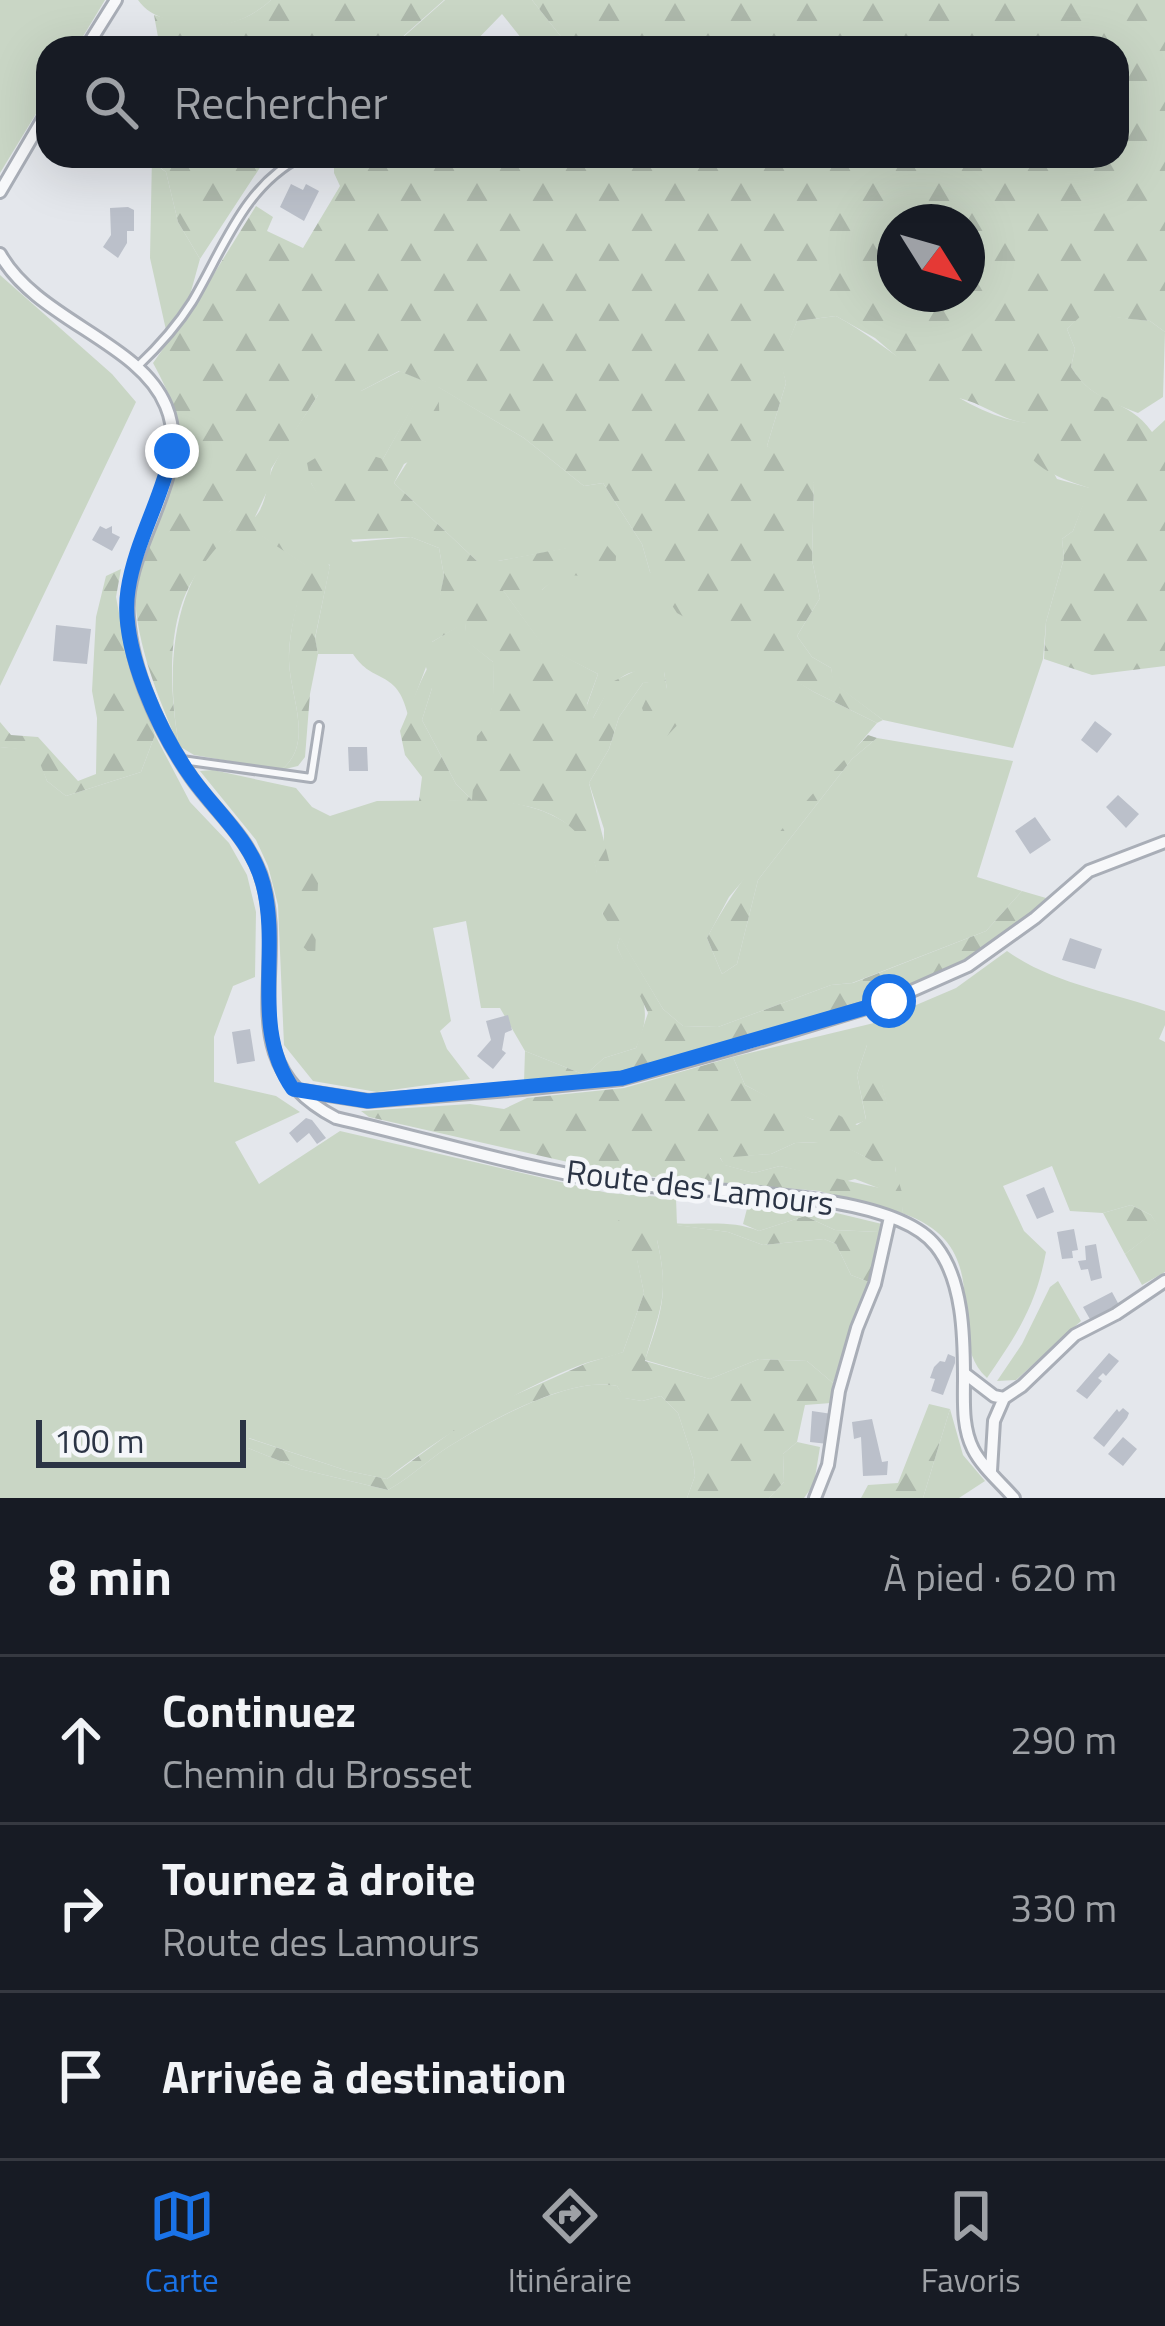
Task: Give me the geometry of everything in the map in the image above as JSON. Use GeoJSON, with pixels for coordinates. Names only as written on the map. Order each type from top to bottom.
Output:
{"type":"FeatureCollection","features":[{"type":"Feature","properties":{"kind":"street"},"geometry":{"type":"LineString","coordinates":[[94,36],[116,0]]}},
{"type":"Feature","properties":{"kind":"street"},"geometry":{"type":"LineString","coordinates":[[0,192],[36,130]]}},
{"type":"Feature","properties":{"kind":"street"},"geometry":{"type":"LineString","coordinates":[[0,254],[29,291],[136,368],[166,404],[172,451],[136,557],[127,593],[128,622],[150,703],[182,760],[244,841],[260,873],[269,916],[270,1031],[280,1071],[293,1089],[368,1101],[522,1089],[622,1078],[746,1045],[889,1001],[968,967],[1036,918],[1089,871],[1165,842]]}},
{"type":"Feature","properties":{"kind":"street","name":"Route des Lamours"},"geometry":{"type":"LineString","coordinates":[[293,1089],[313,1107],[336,1118],[610,1182],[825,1201],[916,1227],[947,1262],[956,1286],[967,1431],[974,1452],[1015,1498]]}},
{"type":"Feature","properties":{"kind":"street"},"geometry":{"type":"LineString","coordinates":[[815,1498],[828,1465],[839,1391],[856,1328],[875,1284],[890,1217]]}},
{"type":"Feature","properties":{"kind":"street"},"geometry":{"type":"LineString","coordinates":[[991,1471],[994,1421],[1004,1398],[1075,1335],[1165,1281]]}},
{"type":"Feature","properties":{"kind":"street"},"geometry":{"type":"LineString","coordinates":[[964,1373],[994,1396],[1004,1398]]}},
{"type":"Feature","properties":{"kind":"lane"},"geometry":{"type":"LineString","coordinates":[[136,368],[190,306],[258,188],[279,168]]}},
{"type":"Feature","properties":{"kind":"lane"},"geometry":{"type":"LineString","coordinates":[[182,760],[311,778],[319,726]]}},
{"type":"Feature","properties":{"kind":"green space"},"geometry":{"type":"Polygon","coordinates":[[[0,0],[105,0],[83,36],[36,36],[36,114],[0,173],[0,0]]]}},
{"type":"Feature","properties":{"kind":"green space"},"geometry":{"type":"Polygon","coordinates":[[[138,0],[271,0],[236,22],[211,26],[164,18],[138,0]]]}},
{"type":"Feature","properties":{"kind":"green space"},"geometry":{"type":"Polygon","coordinates":[[[271,0],[444,0],[404,36],[158,36],[154,15],[216,25],[257,11],[271,0]]]}},
{"type":"Feature","properties":{"kind":"green space"},"geometry":{"type":"Polygon","coordinates":[[[445,0],[532,0],[560,36],[519,36],[502,14],[481,36],[404,36],[445,0]]]}},
{"type":"Feature","properties":{"kind":"green space"},"geometry":{"type":"Polygon","coordinates":[[[532,0],[1165,0],[1165,332],[1150,321],[1083,314],[1067,329],[1075,349],[1071,367],[1081,380],[1132,412],[1152,432],[1165,420],[1165,666],[1092,675],[1044,659],[1046,622],[1064,558],[1062,539],[1073,531],[1089,488],[1058,477],[1032,458],[1020,440],[1026,423],[944,397],[875,338],[836,316],[797,321],[781,361],[786,383],[767,446],[808,470],[814,483],[812,560],[820,598],[797,636],[812,657],[831,668],[834,683],[883,720],[877,723],[814,692],[704,628],[664,672],[667,689],[683,701],[685,717],[667,736],[647,723],[642,708],[654,682],[643,683],[619,717],[609,749],[589,783],[623,915],[620,937],[601,907],[593,859],[563,821],[518,804],[419,801],[422,777],[405,755],[400,731],[424,674],[433,660],[432,688],[422,720],[456,784],[472,800],[477,736],[488,720],[492,702],[493,662],[466,641],[465,623],[430,643],[444,576],[439,548],[411,537],[342,540],[311,483],[307,463],[337,445],[383,459],[426,382],[399,371],[361,391],[350,407],[318,395],[271,469],[269,487],[255,517],[258,533],[307,547],[330,566],[315,638],[318,654],[305,757],[298,766],[281,770],[297,747],[299,734],[289,649],[305,565],[257,533],[231,530],[195,576],[175,629],[172,669],[179,746],[144,652],[136,613],[140,570],[174,475],[180,438],[177,417],[153,363],[256,206],[273,217],[267,231],[303,248],[340,186],[334,168],[1129,168],[1129,36],[560,36],[532,0]],[[438,387],[441,445],[404,464],[394,483],[477,561],[603,541],[616,556],[615,575],[571,575],[542,590],[503,590],[543,645],[598,674],[587,704],[593,718],[612,682],[702,627],[677,613],[650,572],[642,544],[603,483],[584,486],[524,438],[438,387]]]}},
{"type":"Feature","properties":{"kind":"green space"},"geometry":{"type":"Polygon","coordinates":[[[152,168],[160,168],[166,172],[178,222],[200,259],[190,295],[166,330],[150,258],[152,168]]]}},
{"type":"Feature","properties":{"kind":"green space"},"geometry":{"type":"Polygon","coordinates":[[[161,168],[260,168],[200,259],[178,222],[166,172],[161,168]]]}},
{"type":"Feature","properties":{"kind":"green space"},"geometry":{"type":"Polygon","coordinates":[[[0,275],[112,374],[136,402],[0,686],[0,275]]]}},
{"type":"Feature","properties":{"kind":"green space"},"geometry":{"type":"Polygon","coordinates":[[[1083,313],[1150,321],[1165,332],[1163,397],[1138,413],[1084,384],[1071,367],[1075,349],[1067,329],[1083,313]]]}},
{"type":"Feature","properties":{"kind":"green space"},"geometry":{"type":"Polygon","coordinates":[[[836,316],[952,394],[1001,417],[1027,423],[1057,479],[1090,488],[1073,531],[1062,539],[1064,558],[1046,622],[1043,659],[1013,748],[883,720],[833,683],[831,668],[812,657],[797,636],[820,598],[812,560],[814,483],[767,446],[786,383],[780,361],[797,321],[836,316]]]}},
{"type":"Feature","properties":{"kind":"green space"},"geometry":{"type":"Polygon","coordinates":[[[400,371],[427,382],[383,459],[311,483],[353,542],[411,537],[439,548],[444,576],[432,642],[465,622],[467,641],[493,662],[494,699],[488,725],[499,801],[545,812],[583,838],[596,867],[603,915],[604,829],[589,783],[609,749],[619,717],[643,683],[655,681],[667,689],[664,672],[626,674],[592,720],[587,705],[598,674],[543,646],[502,589],[542,590],[571,571],[569,548],[477,561],[394,483],[438,414],[437,386],[524,438],[584,486],[603,483],[642,544],[650,572],[766,662],[877,723],[729,897],[707,938],[722,974],[737,964],[758,880],[852,759],[877,738],[1013,761],[977,877],[1022,891],[986,931],[852,983],[831,985],[718,1027],[683,1026],[663,1009],[620,938],[617,947],[642,996],[642,1032],[636,1048],[604,1058],[585,1075],[525,1051],[500,1008],[481,1008],[466,921],[433,928],[451,1021],[440,1031],[447,1049],[470,1079],[377,1092],[313,1081],[284,1045],[278,905],[268,866],[256,840],[200,771],[296,788],[312,807],[330,816],[377,801],[472,800],[456,784],[422,720],[432,688],[426,667],[408,715],[398,690],[353,654],[318,654],[315,639],[330,565],[261,535],[306,565],[289,649],[299,734],[291,759],[281,770],[194,755],[179,746],[173,660],[184,602],[195,576],[231,530],[259,511],[274,465],[318,395],[361,391],[400,371]]]}},
{"type":"Feature","properties":{"kind":"green space"},"geometry":{"type":"Polygon","coordinates":[[[121,569],[116,597],[125,645],[155,735],[141,772],[66,796],[47,781],[35,751],[0,747],[0,722],[11,735],[38,737],[78,781],[96,774],[97,718],[92,691],[96,617],[106,576],[121,569]]]}},
{"type":"Feature","properties":{"kind":"green space"},"geometry":{"type":"Polygon","coordinates":[[[155,735],[190,802],[229,843],[247,875],[256,912],[255,977],[233,986],[214,1037],[214,1082],[276,1096],[300,1112],[235,1142],[259,1184],[340,1131],[608,1193],[676,1198],[677,1225],[728,1232],[763,1245],[824,1239],[836,1244],[851,1275],[869,1282],[833,1383],[807,1361],[759,1359],[710,1379],[645,1360],[662,1301],[657,1240],[637,1259],[644,1293],[623,1352],[562,1372],[510,1398],[387,1479],[249,1438],[248,1448],[300,1469],[388,1490],[474,1431],[514,1410],[579,1387],[617,1386],[625,1398],[642,1401],[661,1396],[678,1413],[695,1476],[687,1498],[0,1498],[0,747],[36,750],[47,781],[66,796],[141,772],[155,735]]]}},
{"type":"Feature","properties":{"kind":"green space"},"geometry":{"type":"Polygon","coordinates":[[[868,735],[877,738],[852,759],[758,880],[737,964],[722,974],[707,938],[722,911],[780,832],[868,735]]]}},
{"type":"Feature","properties":{"kind":"green space"},"geometry":{"type":"Polygon","coordinates":[[[319,858],[315,958],[300,944],[297,908],[304,879],[319,858]]]}},
{"type":"Feature","properties":{"kind":"green space"},"geometry":{"type":"Polygon","coordinates":[[[1022,891],[1046,898],[987,947],[872,999],[652,1066],[605,1075],[524,1082],[525,1051],[585,1075],[604,1058],[636,1048],[648,1013],[617,947],[620,937],[663,1009],[683,1026],[718,1027],[831,985],[853,983],[986,931],[1022,891]]]}},
{"type":"Feature","properties":{"kind":"green space"},"geometry":{"type":"Polygon","coordinates":[[[1007,951],[1063,979],[1165,1011],[1159,1039],[1165,1042],[1165,1272],[1142,1285],[1125,1254],[1159,1228],[1151,1215],[1131,1205],[1103,1213],[1070,1211],[1052,1166],[1003,1186],[1024,1231],[1046,1252],[1024,1319],[987,1378],[974,1360],[968,1339],[960,1269],[951,1248],[932,1228],[902,1213],[887,1104],[867,1045],[857,1075],[866,1120],[852,1125],[820,1122],[745,1085],[733,1057],[874,1023],[956,988],[1007,951]]]}},
{"type":"Feature","properties":{"kind":"green space"},"geometry":{"type":"Polygon","coordinates":[[[868,1042],[895,1138],[902,1213],[819,1191],[621,1174],[369,1117],[361,1111],[470,1104],[504,1109],[527,1098],[624,1088],[733,1057],[745,1085],[813,1120],[835,1113],[857,1125],[866,1119],[857,1075],[868,1042]],[[795,1143],[771,1154],[720,1158],[725,1165],[754,1173],[780,1166],[880,1188],[870,1169],[872,1161],[843,1147],[795,1143]]]}},
{"type":"Feature","properties":{"kind":"green space"},"geometry":{"type":"Polygon","coordinates":[[[795,1143],[839,1143],[873,1161],[871,1169],[881,1189],[855,1179],[844,1182],[780,1166],[754,1173],[724,1165],[720,1157],[771,1154],[795,1143]]]}},
{"type":"Feature","properties":{"kind":"green space"},"geometry":{"type":"Polygon","coordinates":[[[749,1201],[824,1210],[882,1224],[879,1232],[835,1230],[805,1216],[759,1231],[743,1224],[749,1201]]]}},
{"type":"Feature","properties":{"kind":"green space"},"geometry":{"type":"Polygon","coordinates":[[[645,1204],[651,1219],[664,1222],[732,1224],[759,1231],[805,1216],[835,1230],[879,1232],[869,1282],[851,1275],[836,1244],[824,1239],[763,1245],[728,1232],[668,1224],[657,1240],[663,1289],[645,1361],[710,1379],[759,1359],[807,1361],[833,1383],[831,1403],[805,1405],[797,1442],[783,1454],[784,1482],[769,1498],[687,1498],[695,1476],[678,1413],[661,1396],[642,1401],[624,1398],[617,1386],[579,1387],[513,1410],[388,1490],[300,1469],[248,1448],[248,1438],[387,1479],[483,1409],[623,1352],[644,1293],[637,1260],[617,1249],[616,1224],[629,1206],[645,1204]]]}},
{"type":"Feature","properties":{"kind":"green space"},"geometry":{"type":"Polygon","coordinates":[[[1131,1205],[1151,1215],[1160,1228],[1125,1254],[1103,1213],[1131,1205]]]}},
{"type":"Feature","properties":{"kind":"green space"},"geometry":{"type":"Polygon","coordinates":[[[1058,1281],[1081,1321],[1016,1380],[997,1381],[1022,1344],[1050,1287],[1058,1281]]]}},
{"type":"Feature","properties":{"kind":"green space"},"geometry":{"type":"Polygon","coordinates":[[[929,1404],[950,1409],[923,1498],[861,1498],[868,1485],[898,1483],[929,1404]]]}},
{"type":"Feature","properties":{"kind":"green space"},"geometry":{"type":"Polygon","coordinates":[[[950,1409],[963,1455],[985,1481],[959,1498],[923,1498],[950,1409]]]}},
{"type":"Feature","properties":{"kind":"green space"},"geometry":{"type":"Polygon","coordinates":[[[797,1442],[820,1447],[814,1484],[804,1498],[769,1498],[784,1482],[783,1454],[797,1442]]]}},
{"type":"Feature","properties":{"kind":"building"},"geometry":{"type":"Polygon","coordinates":[[[291,184],[303,190],[306,184],[319,191],[304,221],[280,207],[291,184]]]}},
{"type":"Feature","properties":{"kind":"building"},"geometry":{"type":"Polygon","coordinates":[[[110,208],[134,210],[134,231],[127,231],[127,243],[118,258],[103,247],[111,235],[110,208]]]}},
{"type":"Feature","properties":{"kind":"building"},"geometry":{"type":"Polygon","coordinates":[[[100,526],[112,526],[112,533],[120,537],[112,551],[92,540],[100,526]]]}},
{"type":"Feature","properties":{"kind":"building"},"geometry":{"type":"Polygon","coordinates":[[[56,625],[91,629],[87,664],[53,661],[56,625]]]}},
{"type":"Feature","properties":{"kind":"building"},"geometry":{"type":"Polygon","coordinates":[[[1095,721],[1112,734],[1097,753],[1081,740],[1095,721]]]}},
{"type":"Feature","properties":{"kind":"building"},"geometry":{"type":"Polygon","coordinates":[[[348,747],[367,747],[368,771],[349,771],[348,747]]]}},
{"type":"Feature","properties":{"kind":"building"},"geometry":{"type":"Polygon","coordinates":[[[1118,795],[1139,814],[1126,828],[1106,807],[1118,795]]]}},
{"type":"Feature","properties":{"kind":"building"},"geometry":{"type":"Polygon","coordinates":[[[1035,817],[1051,840],[1030,854],[1015,831],[1035,817]]]}},
{"type":"Feature","properties":{"kind":"building"},"geometry":{"type":"Polygon","coordinates":[[[1070,938],[1102,949],[1095,969],[1062,960],[1070,938]]]}},
{"type":"Feature","properties":{"kind":"building"},"geometry":{"type":"Polygon","coordinates":[[[508,1015],[512,1030],[505,1033],[502,1050],[506,1053],[493,1069],[477,1056],[491,1040],[486,1021],[508,1015]]]}},
{"type":"Feature","properties":{"kind":"building"},"geometry":{"type":"Polygon","coordinates":[[[250,1029],[255,1061],[237,1064],[232,1032],[250,1029]]]}},
{"type":"Feature","properties":{"kind":"building"},"geometry":{"type":"Polygon","coordinates":[[[306,1118],[326,1138],[317,1144],[309,1133],[297,1143],[289,1133],[306,1118]]]}},
{"type":"Feature","properties":{"kind":"building"},"geometry":{"type":"Polygon","coordinates":[[[1044,1187],[1054,1212],[1037,1219],[1026,1195],[1044,1187]]]}},
{"type":"Feature","properties":{"kind":"building"},"geometry":{"type":"Polygon","coordinates":[[[1074,1229],[1078,1250],[1072,1251],[1073,1258],[1062,1259],[1057,1232],[1074,1229]]]}},
{"type":"Feature","properties":{"kind":"building"},"geometry":{"type":"Polygon","coordinates":[[[1096,1244],[1102,1278],[1091,1281],[1088,1269],[1081,1270],[1078,1261],[1086,1260],[1085,1246],[1096,1244]]]}},
{"type":"Feature","properties":{"kind":"building"},"geometry":{"type":"Polygon","coordinates":[[[1112,1292],[1119,1305],[1091,1321],[1083,1307],[1112,1292]]]}},
{"type":"Feature","properties":{"kind":"building"},"geometry":{"type":"Polygon","coordinates":[[[1109,1353],[1119,1361],[1098,1378],[1102,1381],[1087,1399],[1076,1391],[1109,1353]]]}},
{"type":"Feature","properties":{"kind":"building"},"geometry":{"type":"Polygon","coordinates":[[[948,1354],[955,1357],[955,1363],[943,1395],[931,1391],[935,1379],[930,1378],[948,1354]]]}},
{"type":"Feature","properties":{"kind":"building"},"geometry":{"type":"Polygon","coordinates":[[[1123,1408],[1129,1413],[1127,1418],[1104,1447],[1093,1438],[1123,1408]]]}},
{"type":"Feature","properties":{"kind":"building"},"geometry":{"type":"Polygon","coordinates":[[[812,1411],[832,1414],[828,1444],[810,1442],[812,1411]]]}},
{"type":"Feature","properties":{"kind":"building"},"geometry":{"type":"Polygon","coordinates":[[[872,1419],[882,1462],[888,1461],[887,1475],[863,1476],[861,1437],[854,1439],[852,1422],[872,1419]]]}},
{"type":"Feature","properties":{"kind":"building"},"geometry":{"type":"Polygon","coordinates":[[[1123,1437],[1137,1449],[1123,1466],[1108,1454],[1123,1437]]]}},
{"type":"Feature","properties":{"kind":"route"},"geometry":{"type":"LineString","coordinates":[[172,451],[136,557],[127,593],[128,622],[150,703],[193,779],[244,841],[260,873],[269,916],[270,1031],[280,1071],[293,1089],[368,1101],[622,1078],[889,1001]]}}]}
